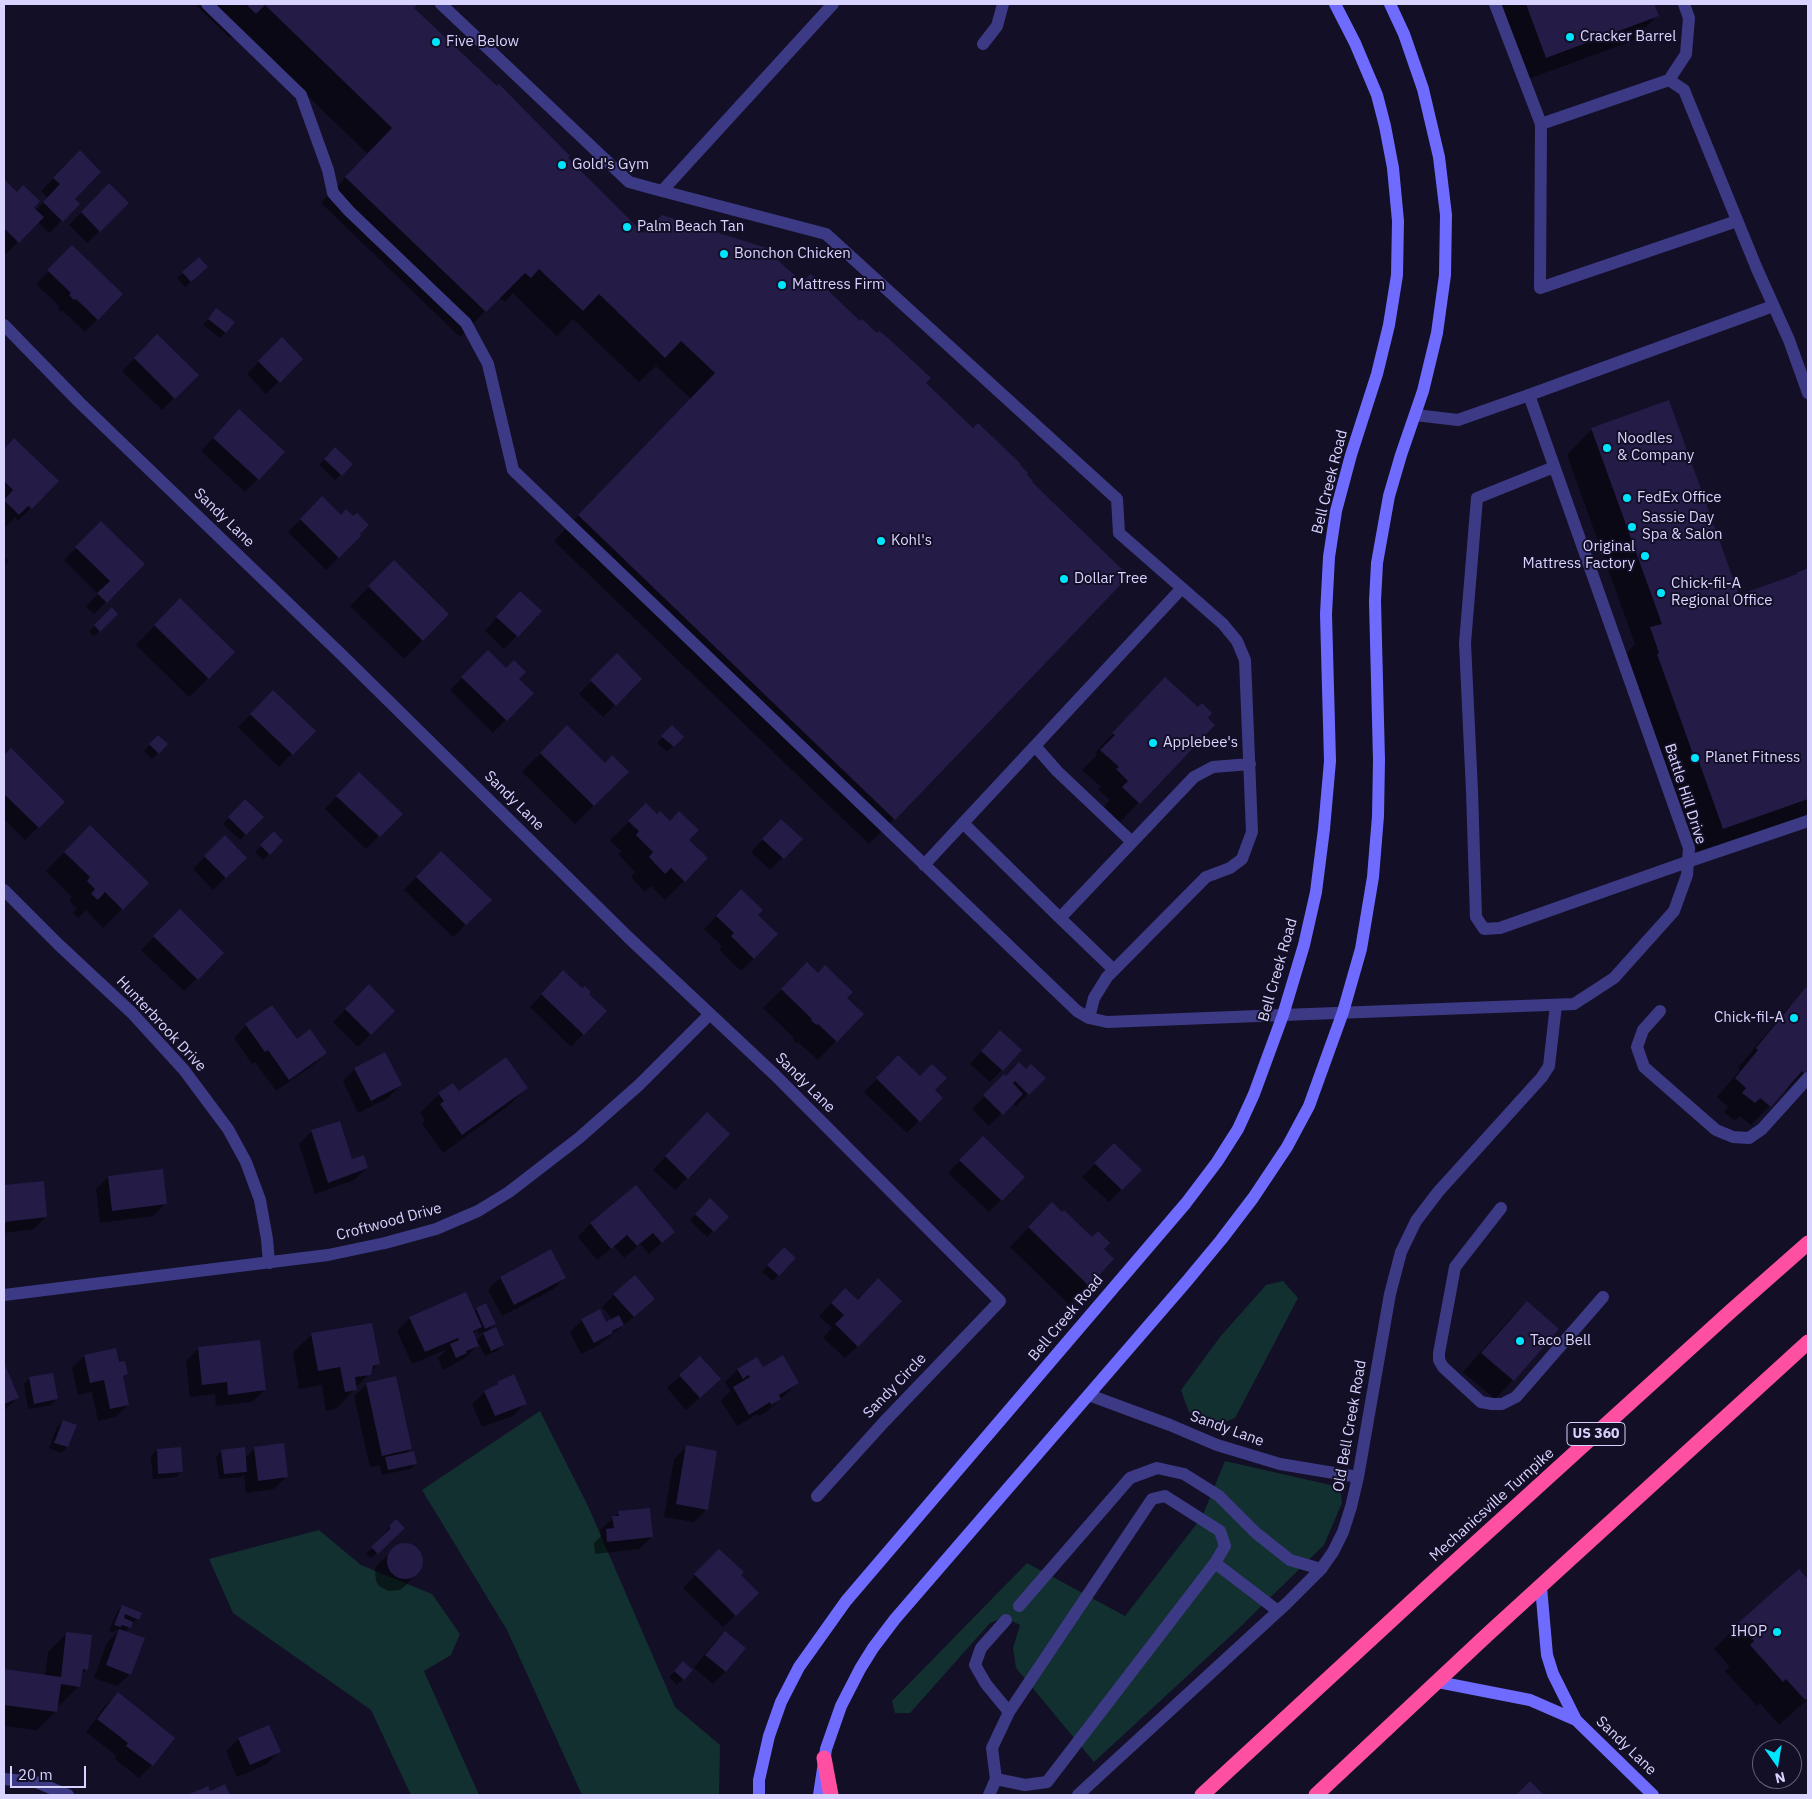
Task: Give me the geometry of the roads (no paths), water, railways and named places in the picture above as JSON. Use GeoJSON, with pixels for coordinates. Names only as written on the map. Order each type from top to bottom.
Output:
{"type":"FeatureCollection","features":[{"type":"Feature","properties":{"kind":"highway"},"geometry":{"type":"LineString","coordinates":[[1731,1311],[1808,1236]]}},
{"type":"Feature","properties":{"kind":"highway","name":"Mechanicsville Turnpike"},"geometry":{"type":"LineString","coordinates":[[1204,1793],[1435,1580],[1808,1243]]}},
{"type":"Feature","properties":{"kind":"highway"},"geometry":{"type":"LineString","coordinates":[[1316,1795],[1808,1342]]}},
{"type":"Feature","properties":{"kind":"highway"},"geometry":{"type":"LineString","coordinates":[[1656,1482],[1808,1355]]}},
{"type":"Feature","properties":{"kind":"highway"},"geometry":{"type":"LineString","coordinates":[[824,1758],[831,1795]]}},
{"type":"Feature","properties":{"kind":"main road","name":"Bell Creek Road"},"geometry":{"type":"LineString","coordinates":[[759,1795],[759,1780],[768,1736],[781,1702],[799,1667],[846,1601],[1186,1203],[1217,1162],[1238,1129],[1254,1094],[1283,1015],[1304,945],[1316,892],[1324,829],[1330,761],[1326,614],[1329,557],[1336,511],[1350,455],[1378,374],[1389,325],[1397,275],[1398,221],[1393,168],[1385,126],[1377,95],[1356,43],[1335,4]]}},
{"type":"Feature","properties":{"kind":"main road"},"geometry":{"type":"LineString","coordinates":[[819,1795],[826,1748],[841,1706],[873,1648],[1221,1240],[1253,1198],[1283,1154],[1309,1106],[1344,1012],[1361,949],[1373,877],[1377,833],[1379,760],[1375,601],[1377,562],[1389,496],[1423,391],[1437,333],[1445,275],[1446,215],[1440,158],[1423,89],[1404,34],[1390,4]]}},
{"type":"Feature","properties":{"kind":"main road","name":"Sandy Lane"},"geometry":{"type":"LineString","coordinates":[[1540,1587],[1547,1655],[1553,1674],[1576,1720],[1653,1795]]}},
{"type":"Feature","properties":{"kind":"main road","name":"Sandy Lane"},"geometry":{"type":"LineString","coordinates":[[1438,1682],[1530,1700],[1576,1720]]}},
{"type":"Feature","properties":{"kind":"street"},"geometry":{"type":"LineString","coordinates":[[207,4],[301,95],[328,170],[333,193],[349,211],[466,323],[488,364],[513,470],[1077,1011],[1089,1018],[1094,998],[1107,977],[1206,877],[1230,868],[1242,859],[1252,832],[1245,660],[1236,641],[1223,624],[1119,532],[1117,499],[826,234],[629,182],[441,4]]}},
{"type":"Feature","properties":{"kind":"street"},"geometry":{"type":"LineString","coordinates":[[662,191],[833,4]]}},
{"type":"Feature","properties":{"kind":"street"},"geometry":{"type":"LineString","coordinates":[[983,44],[997,26],[1003,4]]}},
{"type":"Feature","properties":{"kind":"street"},"geometry":{"type":"LineString","coordinates":[[1495,4],[1541,124],[1540,288],[1737,221]]}},
{"type":"Feature","properties":{"kind":"street"},"geometry":{"type":"LineString","coordinates":[[1541,124],[1669,80],[1686,54],[1689,18],[1684,4]]}},
{"type":"Feature","properties":{"kind":"street"},"geometry":{"type":"LineString","coordinates":[[1669,80],[1684,90],[1737,221],[1789,340],[1808,393]]}},
{"type":"Feature","properties":{"kind":"street"},"geometry":{"type":"LineString","coordinates":[[1415,415],[1458,420],[1773,306]]}},
{"type":"Feature","properties":{"kind":"street","name":"Sandy Lane"},"geometry":{"type":"LineString","coordinates":[[4,325],[79,402],[202,519],[629,938],[775,1076],[1000,1301]]}},
{"type":"Feature","properties":{"kind":"street","name":"Battle Hill Drive"},"geometry":{"type":"LineString","coordinates":[[1089,1018],[1107,1022],[1574,1004],[1614,978],[1674,911],[1685,882],[1689,848],[1529,395]]}},
{"type":"Feature","properties":{"kind":"street"},"geometry":{"type":"LineString","coordinates":[[1554,467],[1477,498],[1465,643],[1476,917],[1484,928],[1500,928],[1808,821]]}},
{"type":"Feature","properties":{"kind":"street"},"geometry":{"type":"LineString","coordinates":[[924,865],[1182,588]]}},
{"type":"Feature","properties":{"kind":"street"},"geometry":{"type":"LineString","coordinates":[[1035,746],[1057,771],[1132,842]]}},
{"type":"Feature","properties":{"kind":"street"},"geometry":{"type":"LineString","coordinates":[[1060,918],[1194,777],[1213,767],[1250,764]]}},
{"type":"Feature","properties":{"kind":"street"},"geometry":{"type":"LineString","coordinates":[[963,823],[1114,970]]}},
{"type":"Feature","properties":{"kind":"street","name":"Hunterbrook Drive"},"geometry":{"type":"LineString","coordinates":[[4,890],[59,945],[132,1013],[184,1070],[228,1128],[246,1162],[260,1200],[269,1263]]}},
{"type":"Feature","properties":{"kind":"street","name":"Old Bell Creek Road"},"geometry":{"type":"LineString","coordinates":[[1078,1795],[1278,1611],[1320,1569],[1333,1552],[1352,1507],[1390,1294],[1400,1252],[1416,1221],[1438,1192],[1546,1072],[1549,1066],[1556,1005]]}},
{"type":"Feature","properties":{"kind":"street"},"geometry":{"type":"LineString","coordinates":[[1660,1011],[1643,1030],[1637,1047],[1644,1067],[1716,1130],[1733,1137],[1749,1138],[1762,1129],[1808,1078]]}},
{"type":"Feature","properties":{"kind":"street","name":"Croftwood Drive"},"geometry":{"type":"LineString","coordinates":[[4,1295],[328,1255],[385,1243],[436,1229],[478,1211],[510,1192],[578,1138],[638,1085],[710,1014]]}},
{"type":"Feature","properties":{"kind":"street"},"geometry":{"type":"LineString","coordinates":[[1501,1208],[1455,1267],[1439,1352],[1443,1367],[1481,1402],[1502,1404],[1516,1397],[1603,1297]]}},
{"type":"Feature","properties":{"kind":"street","name":"Sandy Circle"},"geometry":{"type":"LineString","coordinates":[[817,1496],[884,1422],[1000,1301]]}},
{"type":"Feature","properties":{"kind":"street","name":"Sandy Lane"},"geometry":{"type":"LineString","coordinates":[[1089,1396],[1162,1422],[1226,1448],[1280,1464],[1358,1477]]}},
{"type":"Feature","properties":{"kind":"street"},"geometry":{"type":"LineString","coordinates":[[1019,1606],[1130,1478],[1158,1468],[1184,1474],[1219,1496],[1256,1533],[1290,1560],[1320,1569]]}},
{"type":"Feature","properties":{"kind":"street"},"geometry":{"type":"LineString","coordinates":[[989,1795],[996,1779],[992,1748],[1009,1712],[1152,1499],[1164,1496],[1220,1531],[1226,1546],[1215,1563],[1047,1782],[1025,1785],[996,1779]]}},
{"type":"Feature","properties":{"kind":"street"},"geometry":{"type":"LineString","coordinates":[[1215,1563],[1278,1611]]}},
{"type":"Feature","properties":{"kind":"street"},"geometry":{"type":"LineString","coordinates":[[1006,1620],[981,1648],[975,1666],[986,1684],[1009,1712]]}},
{"type":"Feature","properties":{"kind":"street"},"geometry":{"type":"LineString","coordinates":[[4,1780],[36,1782],[68,1795]]}},
{"type":"Feature","properties":{"kind":"place","name":"Cracker Barrel"},"geometry":{"type":"Point","coordinates":[1570,37]}},
{"type":"Feature","properties":{"kind":"place","name":"Five Below"},"geometry":{"type":"Point","coordinates":[436,42]}},
{"type":"Feature","properties":{"kind":"place","name":"Gold's Gym"},"geometry":{"type":"Point","coordinates":[562,165]}},
{"type":"Feature","properties":{"kind":"place","name":"Palm Beach Tan"},"geometry":{"type":"Point","coordinates":[627,227]}},
{"type":"Feature","properties":{"kind":"place","name":"Bonchon Chicken"},"geometry":{"type":"Point","coordinates":[724,254]}},
{"type":"Feature","properties":{"kind":"place","name":"Mattress Firm"},"geometry":{"type":"Point","coordinates":[782,285]}},
{"type":"Feature","properties":{"kind":"place","name":"Noodles & Company"},"geometry":{"type":"Point","coordinates":[1607,448]}},
{"type":"Feature","properties":{"kind":"place","name":"FedEx Office"},"geometry":{"type":"Point","coordinates":[1627,498]}},
{"type":"Feature","properties":{"kind":"place","name":"Sassie Day Spa & Salon"},"geometry":{"type":"Point","coordinates":[1632,527]}},
{"type":"Feature","properties":{"kind":"place","name":"Kohl's"},"geometry":{"type":"Point","coordinates":[881,541]}},
{"type":"Feature","properties":{"kind":"place","name":"Original Mattress Factory"},"geometry":{"type":"Point","coordinates":[1645,556]}},
{"type":"Feature","properties":{"kind":"place","name":"Dollar Tree"},"geometry":{"type":"Point","coordinates":[1064,579]}},
{"type":"Feature","properties":{"kind":"place","name":"Chick-fil-A Regional Office"},"geometry":{"type":"Point","coordinates":[1661,593]}},
{"type":"Feature","properties":{"kind":"place","name":"Applebee's"},"geometry":{"type":"Point","coordinates":[1153,743]}},
{"type":"Feature","properties":{"kind":"place","name":"Planet Fitness"},"geometry":{"type":"Point","coordinates":[1695,758]}},
{"type":"Feature","properties":{"kind":"place","name":"Chick-fil-A"},"geometry":{"type":"Point","coordinates":[1794,1018]}},
{"type":"Feature","properties":{"kind":"place","name":"Taco Bell"},"geometry":{"type":"Point","coordinates":[1520,1341]}},
{"type":"Feature","properties":{"kind":"place","name":"IHOP"},"geometry":{"type":"Point","coordinates":[1777,1632]}}]}
